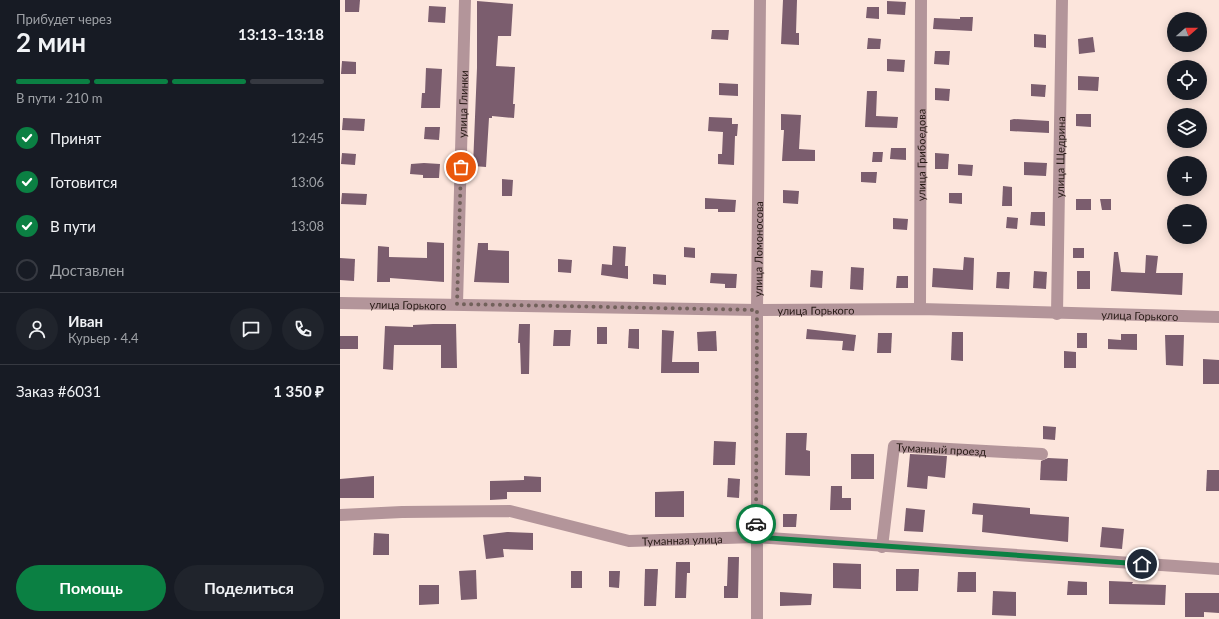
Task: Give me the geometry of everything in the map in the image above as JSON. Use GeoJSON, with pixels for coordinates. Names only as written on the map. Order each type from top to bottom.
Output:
{"type":"FeatureCollection","features":[{"type":"Feature","properties":{"kind":"street","name":"улица Глинки"},"geometry":{"type":"LineString","coordinates":[[457,304],[465,0]]}},
{"type":"Feature","properties":{"kind":"street","name":"улица Ломоносова"},"geometry":{"type":"LineString","coordinates":[[757,619],[757,310],[760,0]]}},
{"type":"Feature","properties":{"kind":"street","name":"улица Грибоедова"},"geometry":{"type":"LineString","coordinates":[[920,309],[921,0]]}},
{"type":"Feature","properties":{"kind":"street","name":"улица Щедрина"},"geometry":{"type":"LineString","coordinates":[[1057,314],[1062,0]]}},
{"type":"Feature","properties":{"kind":"street","name":"улица Горького"},"geometry":{"type":"LineString","coordinates":[[340,303],[757,310],[920,309],[1057,314],[1219,317]]}},
{"type":"Feature","properties":{"kind":"street","name":"Туманный проезд"},"geometry":{"type":"LineString","coordinates":[[882,547],[894,446],[1042,454]]}},
{"type":"Feature","properties":{"kind":"street","name":"Туманная улица"},"geometry":{"type":"LineString","coordinates":[[340,515],[402,512],[510,512],[629,541],[756,537],[882,547],[1219,569]]}},
{"type":"Feature","properties":{"kind":"building"},"geometry":{"type":"Polygon","coordinates":[[[345,0],[360,0],[359,12],[345,12],[345,0]]]}},
{"type":"Feature","properties":{"kind":"building"},"geometry":{"type":"Polygon","coordinates":[[[783,0],[797,0],[796,33],[799,33],[799,45],[781,44],[783,0]]]}},
{"type":"Feature","properties":{"kind":"building"},"geometry":{"type":"Polygon","coordinates":[[[477,1],[513,4],[511,36],[498,36],[496,66],[515,67],[513,104],[515,104],[514,118],[492,116],[492,118],[489,118],[486,167],[473,166],[477,68],[477,1]]]}},
{"type":"Feature","properties":{"kind":"building"},"geometry":{"type":"Polygon","coordinates":[[[887,1],[906,2],[905,15],[887,14],[887,1]]]}},
{"type":"Feature","properties":{"kind":"building"},"geometry":{"type":"Polygon","coordinates":[[[429,6],[446,7],[445,23],[428,22],[429,6]]]}},
{"type":"Feature","properties":{"kind":"building"},"geometry":{"type":"Polygon","coordinates":[[[867,7],[879,7],[879,19],[866,18],[867,7]]]}},
{"type":"Feature","properties":{"kind":"building"},"geometry":{"type":"Polygon","coordinates":[[[960,17],[973,17],[972,31],[933,29],[934,18],[960,19],[960,17]]]}},
{"type":"Feature","properties":{"kind":"building"},"geometry":{"type":"Polygon","coordinates":[[[712,30],[729,30],[728,40],[711,39],[712,30]]]}},
{"type":"Feature","properties":{"kind":"building"},"geometry":{"type":"Polygon","coordinates":[[[1034,34],[1046,35],[1046,48],[1034,47],[1034,34]]]}},
{"type":"Feature","properties":{"kind":"building"},"geometry":{"type":"Polygon","coordinates":[[[1093,37],[1095,52],[1079,54],[1078,39],[1093,37]]]}},
{"type":"Feature","properties":{"kind":"building"},"geometry":{"type":"Polygon","coordinates":[[[868,38],[881,39],[880,49],[867,49],[868,38]]]}},
{"type":"Feature","properties":{"kind":"building"},"geometry":{"type":"Polygon","coordinates":[[[935,51],[950,51],[949,65],[934,64],[935,51]]]}},
{"type":"Feature","properties":{"kind":"building"},"geometry":{"type":"Polygon","coordinates":[[[887,59],[905,60],[904,72],[887,71],[887,59]]]}},
{"type":"Feature","properties":{"kind":"building"},"geometry":{"type":"Polygon","coordinates":[[[342,61],[356,62],[356,74],[341,74],[342,61]]]}},
{"type":"Feature","properties":{"kind":"building"},"geometry":{"type":"Polygon","coordinates":[[[426,68],[442,69],[440,108],[421,108],[422,93],[425,93],[426,68]]]}},
{"type":"Feature","properties":{"kind":"building"},"geometry":{"type":"Polygon","coordinates":[[[1078,76],[1099,77],[1098,91],[1078,90],[1078,76]]]}},
{"type":"Feature","properties":{"kind":"building"},"geometry":{"type":"Polygon","coordinates":[[[719,83],[738,84],[738,96],[719,95],[719,83]]]}},
{"type":"Feature","properties":{"kind":"building"},"geometry":{"type":"Polygon","coordinates":[[[1031,84],[1046,85],[1045,97],[1031,96],[1031,84]]]}},
{"type":"Feature","properties":{"kind":"building"},"geometry":{"type":"Polygon","coordinates":[[[935,88],[950,89],[949,101],[935,100],[935,88]]]}},
{"type":"Feature","properties":{"kind":"building"},"geometry":{"type":"Polygon","coordinates":[[[867,91],[877,91],[876,116],[898,117],[897,128],[865,127],[867,91]]]}},
{"type":"Feature","properties":{"kind":"building"},"geometry":{"type":"Polygon","coordinates":[[[781,114],[801,115],[799,149],[815,150],[815,161],[782,161],[784,130],[781,130],[781,114]]]}},
{"type":"Feature","properties":{"kind":"building"},"geometry":{"type":"Polygon","coordinates":[[[1076,114],[1091,114],[1091,127],[1076,126],[1076,114]]]}},
{"type":"Feature","properties":{"kind":"building"},"geometry":{"type":"Polygon","coordinates":[[[709,117],[732,118],[732,124],[738,124],[737,136],[735,136],[734,165],[718,164],[718,154],[722,154],[723,132],[708,131],[709,117]]]}},
{"type":"Feature","properties":{"kind":"building"},"geometry":{"type":"Polygon","coordinates":[[[343,118],[365,119],[364,131],[342,130],[343,118]]]}},
{"type":"Feature","properties":{"kind":"building"},"geometry":{"type":"Polygon","coordinates":[[[1010,120],[1049,121],[1049,133],[1010,131],[1010,120]]]}},
{"type":"Feature","properties":{"kind":"building"},"geometry":{"type":"Polygon","coordinates":[[[425,127],[440,127],[439,140],[424,139],[425,127]]]}},
{"type":"Feature","properties":{"kind":"building"},"geometry":{"type":"Polygon","coordinates":[[[891,148],[906,148],[906,160],[890,159],[891,148]]]}},
{"type":"Feature","properties":{"kind":"building"},"geometry":{"type":"Polygon","coordinates":[[[873,152],[883,152],[882,162],[872,162],[873,152]]]}},
{"type":"Feature","properties":{"kind":"building"},"geometry":{"type":"Polygon","coordinates":[[[342,153],[356,154],[355,165],[341,164],[342,153]]]}},
{"type":"Feature","properties":{"kind":"building"},"geometry":{"type":"Polygon","coordinates":[[[935,153],[949,154],[948,169],[935,169],[935,153]]]}},
{"type":"Feature","properties":{"kind":"building"},"geometry":{"type":"Polygon","coordinates":[[[1024,162],[1047,163],[1046,176],[1024,175],[1024,162]]]}},
{"type":"Feature","properties":{"kind":"building"},"geometry":{"type":"Polygon","coordinates":[[[411,164],[440,164],[439,178],[423,178],[423,175],[410,174],[411,164]]]}},
{"type":"Feature","properties":{"kind":"building"},"geometry":{"type":"Polygon","coordinates":[[[958,164],[973,165],[972,176],[958,175],[958,164]]]}},
{"type":"Feature","properties":{"kind":"building"},"geometry":{"type":"Polygon","coordinates":[[[861,172],[877,172],[876,183],[861,182],[861,172]]]}},
{"type":"Feature","properties":{"kind":"building"},"geometry":{"type":"Polygon","coordinates":[[[502,179],[513,180],[512,196],[502,196],[502,179]]]}},
{"type":"Feature","properties":{"kind":"building"},"geometry":{"type":"Polygon","coordinates":[[[1003,186],[1012,187],[1012,206],[1002,206],[1003,186]]]}},
{"type":"Feature","properties":{"kind":"building"},"geometry":{"type":"Polygon","coordinates":[[[783,190],[799,191],[798,204],[783,203],[783,190]]]}},
{"type":"Feature","properties":{"kind":"building"},"geometry":{"type":"Polygon","coordinates":[[[342,193],[367,194],[366,205],[341,204],[342,193]]]}},
{"type":"Feature","properties":{"kind":"building"},"geometry":{"type":"Polygon","coordinates":[[[949,193],[962,193],[962,204],[949,203],[949,193]]]}},
{"type":"Feature","properties":{"kind":"building"},"geometry":{"type":"Polygon","coordinates":[[[705,198],[736,200],[735,212],[718,212],[718,209],[705,209],[705,198]]]}},
{"type":"Feature","properties":{"kind":"building"},"geometry":{"type":"Polygon","coordinates":[[[1076,199],[1091,199],[1091,210],[1076,210],[1076,199]]]}},
{"type":"Feature","properties":{"kind":"building"},"geometry":{"type":"Polygon","coordinates":[[[1100,199],[1111,199],[1111,210],[1102,210],[1100,199]]]}},
{"type":"Feature","properties":{"kind":"building"},"geometry":{"type":"Polygon","coordinates":[[[1031,212],[1045,212],[1045,226],[1030,225],[1031,212]]]}},
{"type":"Feature","properties":{"kind":"building"},"geometry":{"type":"Polygon","coordinates":[[[1007,217],[1018,218],[1017,229],[1006,228],[1007,217]]]}},
{"type":"Feature","properties":{"kind":"building"},"geometry":{"type":"Polygon","coordinates":[[[893,218],[908,219],[907,230],[893,229],[893,218]]]}},
{"type":"Feature","properties":{"kind":"building"},"geometry":{"type":"Polygon","coordinates":[[[427,242],[444,243],[444,282],[390,278],[390,282],[377,282],[378,246],[389,247],[389,257],[427,258],[427,242]]]}},
{"type":"Feature","properties":{"kind":"building"},"geometry":{"type":"Polygon","coordinates":[[[478,243],[488,243],[488,250],[509,251],[509,283],[474,282],[478,243]]]}},
{"type":"Feature","properties":{"kind":"building"},"geometry":{"type":"Polygon","coordinates":[[[613,246],[626,247],[625,266],[628,266],[628,279],[601,275],[602,264],[612,265],[613,246]]]}},
{"type":"Feature","properties":{"kind":"building"},"geometry":{"type":"Polygon","coordinates":[[[684,247],[695,248],[695,258],[684,257],[684,247]]]}},
{"type":"Feature","properties":{"kind":"building"},"geometry":{"type":"Polygon","coordinates":[[[1073,248],[1084,248],[1084,258],[1073,258],[1073,248]]]}},
{"type":"Feature","properties":{"kind":"building"},"geometry":{"type":"Polygon","coordinates":[[[1114,252],[1118,252],[1121,272],[1145,273],[1146,255],[1158,256],[1156,273],[1183,273],[1182,295],[1111,291],[1114,252]]]}},
{"type":"Feature","properties":{"kind":"building"},"geometry":{"type":"Polygon","coordinates":[[[964,257],[974,258],[973,290],[932,287],[933,268],[963,270],[964,257]]]}},
{"type":"Feature","properties":{"kind":"building"},"geometry":{"type":"Polygon","coordinates":[[[340,258],[355,259],[354,281],[340,280],[340,258]]]}},
{"type":"Feature","properties":{"kind":"building"},"geometry":{"type":"Polygon","coordinates":[[[558,259],[572,260],[571,273],[558,272],[558,259]]]}},
{"type":"Feature","properties":{"kind":"building"},"geometry":{"type":"Polygon","coordinates":[[[851,267],[864,268],[863,290],[850,289],[851,267]]]}},
{"type":"Feature","properties":{"kind":"building"},"geometry":{"type":"Polygon","coordinates":[[[811,270],[823,271],[822,288],[810,287],[811,270]]]}},
{"type":"Feature","properties":{"kind":"building"},"geometry":{"type":"Polygon","coordinates":[[[1034,271],[1047,272],[1046,289],[1033,288],[1034,271]]]}},
{"type":"Feature","properties":{"kind":"building"},"geometry":{"type":"Polygon","coordinates":[[[1077,271],[1090,271],[1090,289],[1077,289],[1077,271]]]}},
{"type":"Feature","properties":{"kind":"building"},"geometry":{"type":"Polygon","coordinates":[[[997,272],[1010,272],[1009,289],[996,288],[997,272]]]}},
{"type":"Feature","properties":{"kind":"building"},"geometry":{"type":"Polygon","coordinates":[[[711,273],[737,274],[736,288],[725,288],[725,284],[710,283],[711,273]]]}},
{"type":"Feature","properties":{"kind":"building"},"geometry":{"type":"Polygon","coordinates":[[[653,274],[666,275],[666,285],[653,284],[653,274]]]}},
{"type":"Feature","properties":{"kind":"building"},"geometry":{"type":"Polygon","coordinates":[[[897,276],[908,276],[908,288],[896,288],[897,276]]]}},
{"type":"Feature","properties":{"kind":"building"},"geometry":{"type":"Polygon","coordinates":[[[456,324],[457,368],[441,368],[441,345],[394,345],[393,370],[383,369],[385,326],[413,327],[413,325],[456,324]]]}},
{"type":"Feature","properties":{"kind":"building"},"geometry":{"type":"Polygon","coordinates":[[[519,324],[530,324],[529,374],[521,374],[520,343],[518,343],[519,324]]]}},
{"type":"Feature","properties":{"kind":"building"},"geometry":{"type":"Polygon","coordinates":[[[597,327],[607,327],[607,344],[597,344],[597,327]]]}},
{"type":"Feature","properties":{"kind":"building"},"geometry":{"type":"Polygon","coordinates":[[[629,329],[639,329],[639,349],[628,348],[629,329]]]}},
{"type":"Feature","properties":{"kind":"building"},"geometry":{"type":"Polygon","coordinates":[[[807,329],[856,335],[854,351],[842,350],[843,341],[806,339],[807,329]]]}},
{"type":"Feature","properties":{"kind":"building"},"geometry":{"type":"Polygon","coordinates":[[[554,330],[571,330],[570,346],[553,346],[554,330]]]}},
{"type":"Feature","properties":{"kind":"building"},"geometry":{"type":"Polygon","coordinates":[[[662,330],[674,331],[672,362],[699,362],[699,373],[661,373],[662,330]]]}},
{"type":"Feature","properties":{"kind":"building"},"geometry":{"type":"Polygon","coordinates":[[[716,331],[717,351],[698,351],[697,332],[716,331]]]}},
{"type":"Feature","properties":{"kind":"building"},"geometry":{"type":"Polygon","coordinates":[[[952,332],[963,332],[963,361],[951,360],[952,332]]]}},
{"type":"Feature","properties":{"kind":"building"},"geometry":{"type":"Polygon","coordinates":[[[878,333],[892,333],[891,353],[877,353],[878,333]]]}},
{"type":"Feature","properties":{"kind":"building"},"geometry":{"type":"Polygon","coordinates":[[[1077,333],[1087,333],[1087,348],[1077,348],[1077,333]]]}},
{"type":"Feature","properties":{"kind":"building"},"geometry":{"type":"Polygon","coordinates":[[[1121,334],[1137,334],[1137,350],[1108,349],[1108,339],[1121,340],[1121,334]]]}},
{"type":"Feature","properties":{"kind":"building"},"geometry":{"type":"Polygon","coordinates":[[[1165,335],[1184,335],[1183,366],[1166,365],[1165,335]]]}},
{"type":"Feature","properties":{"kind":"building"},"geometry":{"type":"Polygon","coordinates":[[[340,336],[358,336],[358,349],[340,349],[340,336]]]}},
{"type":"Feature","properties":{"kind":"building"},"geometry":{"type":"Polygon","coordinates":[[[1064,351],[1076,352],[1076,368],[1064,368],[1064,351]]]}},
{"type":"Feature","properties":{"kind":"building"},"geometry":{"type":"Polygon","coordinates":[[[1203,359],[1219,360],[1219,384],[1203,384],[1203,359]]]}},
{"type":"Feature","properties":{"kind":"building"},"geometry":{"type":"Polygon","coordinates":[[[1043,426],[1056,427],[1055,440],[1043,439],[1043,426]]]}},
{"type":"Feature","properties":{"kind":"building"},"geometry":{"type":"Polygon","coordinates":[[[786,433],[807,433],[806,450],[810,451],[810,476],[785,475],[786,433]]]}},
{"type":"Feature","properties":{"kind":"building"},"geometry":{"type":"Polygon","coordinates":[[[714,441],[736,442],[735,465],[713,465],[714,441]]]}},
{"type":"Feature","properties":{"kind":"building"},"geometry":{"type":"Polygon","coordinates":[[[851,454],[874,454],[874,479],[851,479],[851,454]]]}},
{"type":"Feature","properties":{"kind":"building"},"geometry":{"type":"Polygon","coordinates":[[[910,454],[947,456],[945,478],[928,476],[927,489],[907,487],[910,454]]]}},
{"type":"Feature","properties":{"kind":"building"},"geometry":{"type":"Polygon","coordinates":[[[1048,458],[1068,459],[1067,481],[1040,480],[1041,461],[1048,458]]]}},
{"type":"Feature","properties":{"kind":"building"},"geometry":{"type":"Polygon","coordinates":[[[1207,470],[1219,470],[1219,491],[1206,491],[1207,470]]]}},
{"type":"Feature","properties":{"kind":"building"},"geometry":{"type":"Polygon","coordinates":[[[374,476],[374,498],[340,498],[340,479],[374,476]]]}},
{"type":"Feature","properties":{"kind":"building"},"geometry":{"type":"Polygon","coordinates":[[[524,476],[541,477],[541,492],[507,492],[507,499],[490,500],[490,481],[524,480],[524,476]]]}},
{"type":"Feature","properties":{"kind":"building"},"geometry":{"type":"Polygon","coordinates":[[[728,478],[740,479],[739,498],[727,497],[728,478]]]}},
{"type":"Feature","properties":{"kind":"building"},"geometry":{"type":"Polygon","coordinates":[[[831,486],[842,486],[842,498],[851,498],[851,510],[830,510],[831,486]]]}},
{"type":"Feature","properties":{"kind":"building"},"geometry":{"type":"Polygon","coordinates":[[[684,491],[684,517],[655,517],[655,492],[684,491]]]}},
{"type":"Feature","properties":{"kind":"building"},"geometry":{"type":"Polygon","coordinates":[[[973,503],[1030,508],[1030,514],[1069,517],[1068,542],[982,532],[983,515],[972,514],[973,503]]]}},
{"type":"Feature","properties":{"kind":"building"},"geometry":{"type":"Polygon","coordinates":[[[906,508],[925,510],[923,532],[904,531],[906,508]]]}},
{"type":"Feature","properties":{"kind":"building"},"geometry":{"type":"Polygon","coordinates":[[[783,514],[797,514],[796,527],[783,527],[783,514]]]}},
{"type":"Feature","properties":{"kind":"building"},"geometry":{"type":"Polygon","coordinates":[[[1102,527],[1124,529],[1122,549],[1100,547],[1102,527]]]}},
{"type":"Feature","properties":{"kind":"building"},"geometry":{"type":"Polygon","coordinates":[[[507,532],[533,533],[533,550],[503,549],[504,557],[486,559],[483,535],[507,532]]]}},
{"type":"Feature","properties":{"kind":"building"},"geometry":{"type":"Polygon","coordinates":[[[374,533],[389,534],[389,555],[373,555],[374,533]]]}},
{"type":"Feature","properties":{"kind":"building"},"geometry":{"type":"Polygon","coordinates":[[[728,557],[739,557],[738,598],[724,598],[724,586],[727,586],[728,557]]]}},
{"type":"Feature","properties":{"kind":"building"},"geometry":{"type":"Polygon","coordinates":[[[676,562],[690,562],[690,573],[687,573],[686,598],[675,598],[676,562]]]}},
{"type":"Feature","properties":{"kind":"building"},"geometry":{"type":"Polygon","coordinates":[[[833,563],[861,564],[861,589],[833,588],[833,563]]]}},
{"type":"Feature","properties":{"kind":"building"},"geometry":{"type":"Polygon","coordinates":[[[645,569],[658,569],[656,606],[644,606],[645,569]]]}},
{"type":"Feature","properties":{"kind":"building"},"geometry":{"type":"Polygon","coordinates":[[[896,569],[919,569],[918,591],[896,591],[896,569]]]}},
{"type":"Feature","properties":{"kind":"building"},"geometry":{"type":"Polygon","coordinates":[[[476,570],[477,599],[461,600],[459,571],[476,570]]]}},
{"type":"Feature","properties":{"kind":"building"},"geometry":{"type":"Polygon","coordinates":[[[571,571],[582,571],[582,588],[571,588],[571,571]]]}},
{"type":"Feature","properties":{"kind":"building"},"geometry":{"type":"Polygon","coordinates":[[[609,571],[620,571],[619,588],[609,587],[609,571]]]}},
{"type":"Feature","properties":{"kind":"building"},"geometry":{"type":"Polygon","coordinates":[[[958,572],[976,572],[976,592],[957,592],[958,572]]]}},
{"type":"Feature","properties":{"kind":"building"},"geometry":{"type":"Polygon","coordinates":[[[1068,581],[1087,582],[1087,595],[1067,595],[1068,581]]]}},
{"type":"Feature","properties":{"kind":"building"},"geometry":{"type":"Polygon","coordinates":[[[1109,581],[1133,582],[1132,584],[1166,585],[1165,605],[1109,604],[1109,581]]]}},
{"type":"Feature","properties":{"kind":"building"},"geometry":{"type":"Polygon","coordinates":[[[419,585],[439,585],[439,604],[419,605],[419,585]]]}},
{"type":"Feature","properties":{"kind":"building"},"geometry":{"type":"Polygon","coordinates":[[[993,591],[1016,592],[1016,616],[992,615],[993,591]]]}},
{"type":"Feature","properties":{"kind":"building"},"geometry":{"type":"Polygon","coordinates":[[[780,592],[812,594],[811,605],[780,606],[780,592]]]}},
{"type":"Feature","properties":{"kind":"building"},"geometry":{"type":"Polygon","coordinates":[[[1185,593],[1219,593],[1219,613],[1204,612],[1204,617],[1185,617],[1185,593]]]}},
{"type":"Feature","properties":{"kind":"way so far"},"geometry":{"type":"LineString","coordinates":[[461,167],[457,304],[757,310],[756,524]]}},
{"type":"Feature","properties":{"kind":"route"},"geometry":{"type":"LineString","coordinates":[[756,524],[756,537],[1142,564]]}}]}
